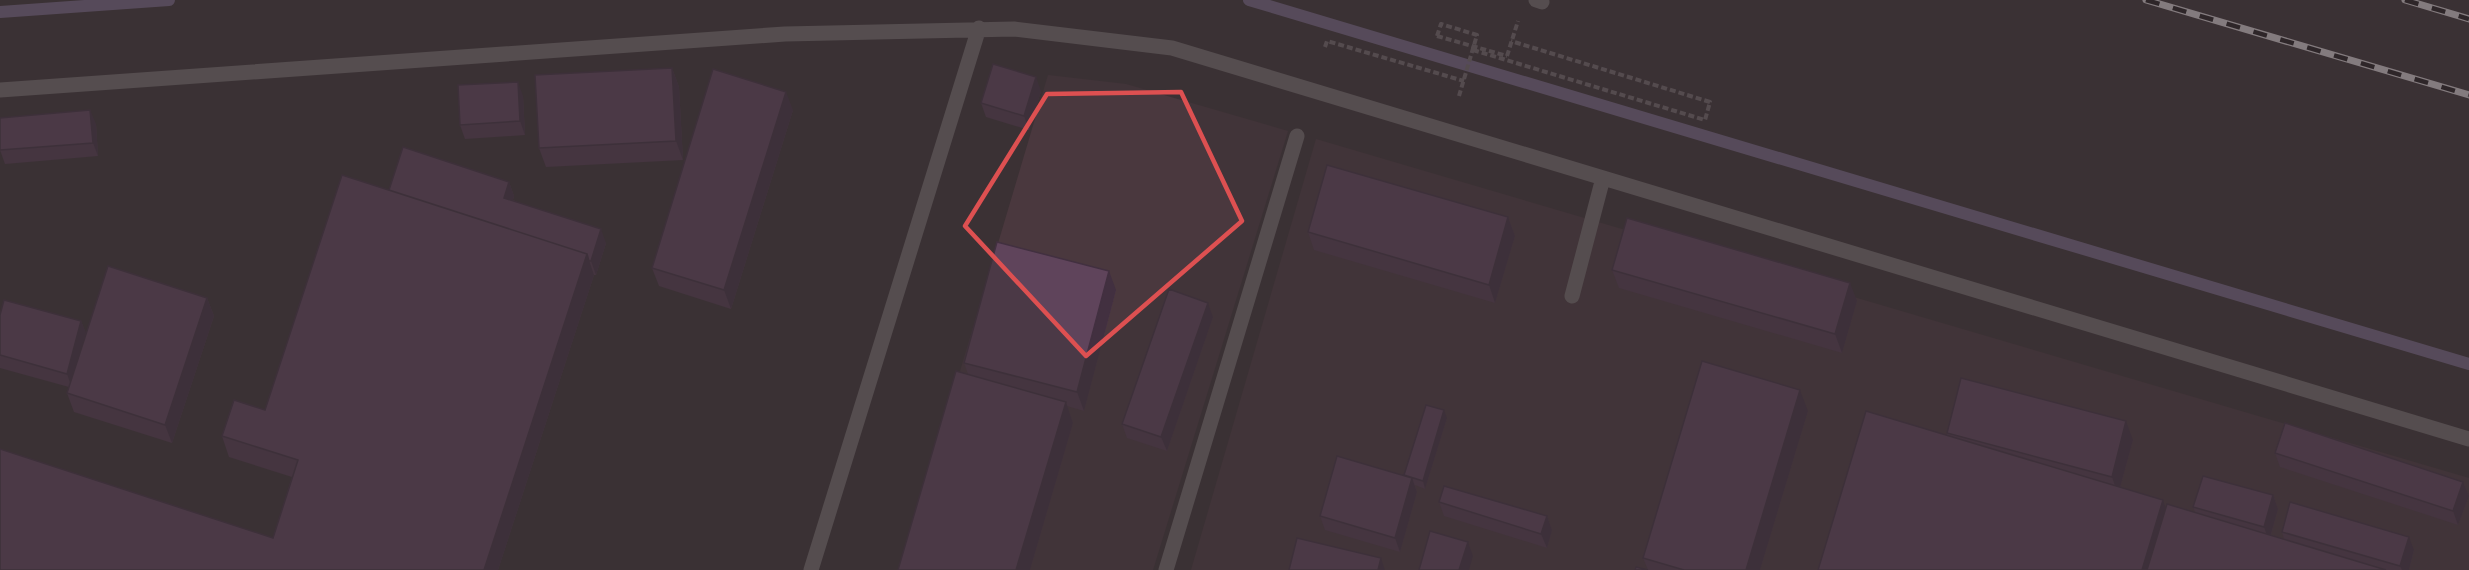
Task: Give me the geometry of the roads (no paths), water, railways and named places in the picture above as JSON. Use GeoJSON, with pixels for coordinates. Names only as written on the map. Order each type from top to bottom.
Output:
{"type":"FeatureCollection","features":[{"type":"Feature","properties":{"kind":"street"},"geometry":{"type":"LineString","coordinates":[[810,570],[979,28]]}},
{"type":"Feature","properties":{"kind":"street"},"geometry":{"type":"LineString","coordinates":[[0,90],[785,34],[1014,29],[1172,48],[2469,439]]}},
{"type":"Feature","properties":{"kind":"street"},"geometry":{"type":"LineString","coordinates":[[1166,570],[1297,136]]}},
{"type":"Feature","properties":{"kind":"street"},"geometry":{"type":"LineString","coordinates":[[1572,296],[1603,178]]}},
{"type":"Feature","properties":{"kind":"waterway"},"geometry":{"type":"LineString","coordinates":[[0,12],[169,0]]}},
{"type":"Feature","properties":{"kind":"waterway"},"geometry":{"type":"LineString","coordinates":[[1249,0],[2469,364]]}},
{"type":"Feature","properties":{"kind":"railway"},"geometry":{"type":"LineString","coordinates":[[2146,0],[2469,95]]}},
{"type":"Feature","properties":{"kind":"railway"},"geometry":{"type":"LineString","coordinates":[[2405,0],[2469,19]]}}]}
